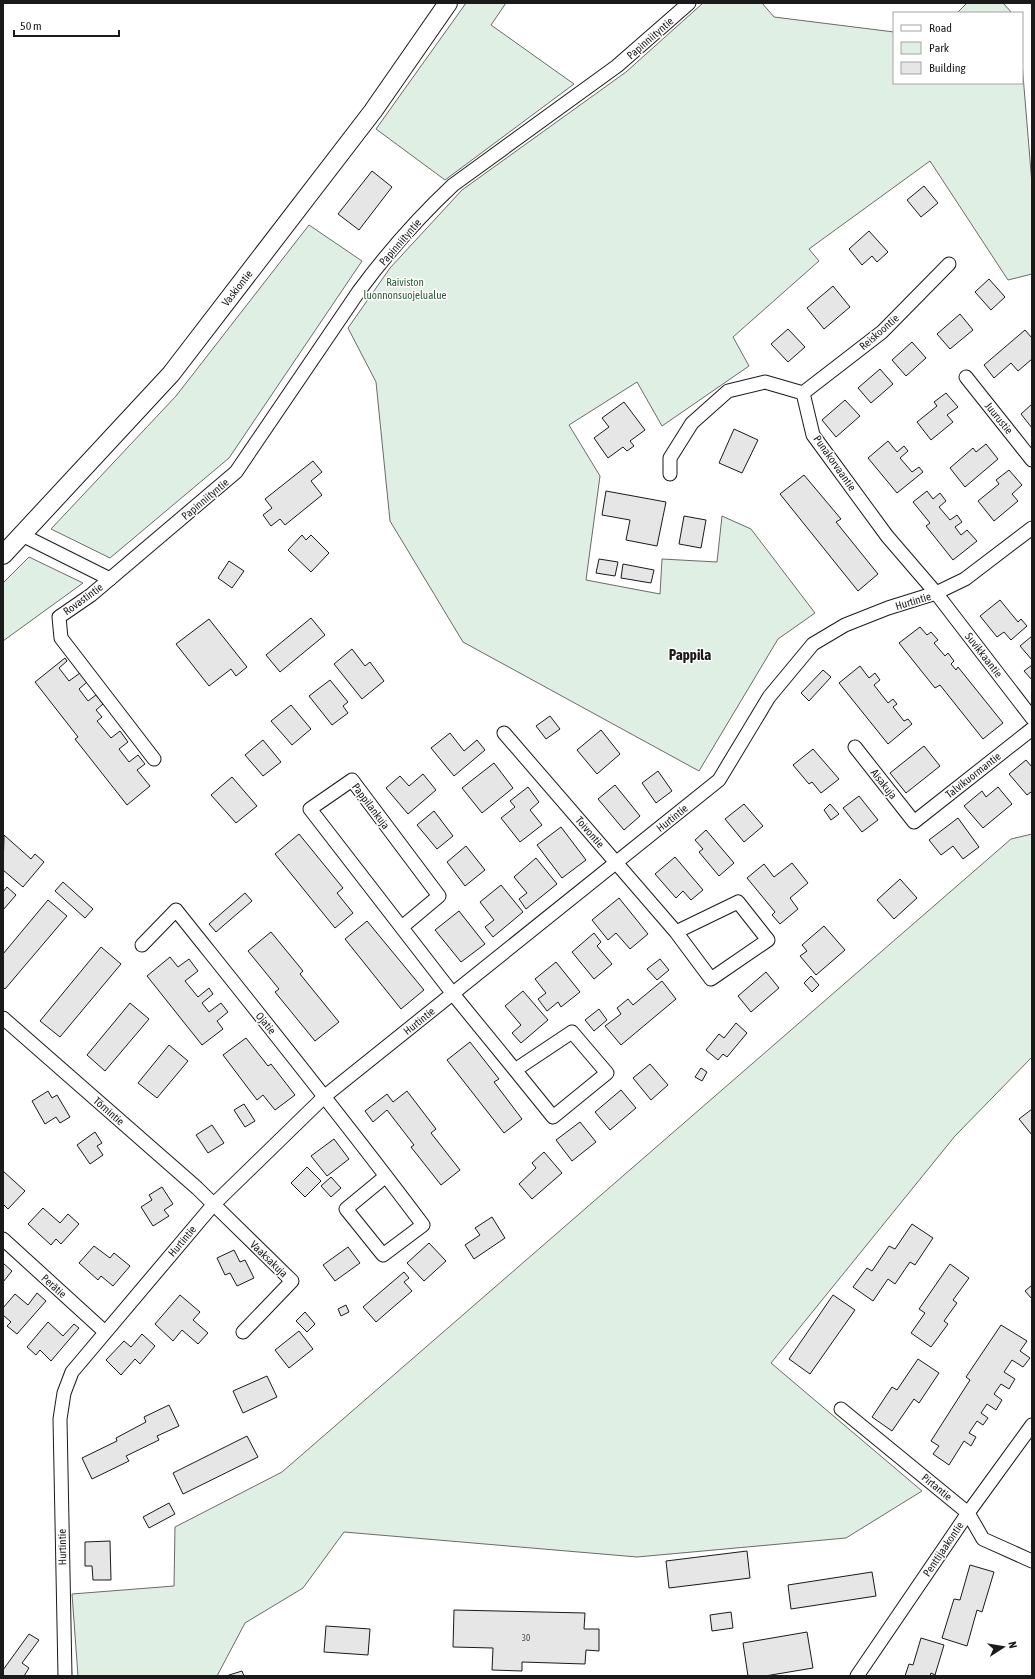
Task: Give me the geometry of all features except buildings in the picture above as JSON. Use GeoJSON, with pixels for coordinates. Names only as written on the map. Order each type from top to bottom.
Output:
{"type":"FeatureCollection","features":[{"type":"Feature","properties":{"kind":"main road","name":"Vaskiontie"},"geometry":{"type":"LineString","coordinates":[[3,555],[171,374],[373,111],[448,3]]}},
{"type":"Feature","properties":{"kind":"street","name":"Papinniityntie"},"geometry":{"type":"LineString","coordinates":[[110,579],[236,472],[381,262],[453,184],[617,66],[689,3]]}},
{"type":"Feature","properties":{"kind":"street","name":"Reiskoontie"},"geometry":{"type":"LineString","coordinates":[[803,393],[882,332],[949,264]]}},
{"type":"Feature","properties":{"kind":"street","name":"Juurustie"},"geometry":{"type":"LineString","coordinates":[[966,377],[1032,460]]}},
{"type":"Feature","properties":{"kind":"street"},"geometry":{"type":"LineString","coordinates":[[670,474],[670,458],[692,423],[728,392],[766,382],[803,393]]}},
{"type":"Feature","properties":{"kind":"street","name":"Punakorvaantie"},"geometry":{"type":"LineString","coordinates":[[803,393],[814,435],[887,536],[936,593]]}},
{"type":"Feature","properties":{"kind":"street","name":"Hurtintie"},"geometry":{"type":"LineString","coordinates":[[65,1676],[60,1419],[64,1393],[72,1372],[105,1332],[213,1205],[325,1096],[720,780],[769,698],[813,644],[845,625],[888,608],[936,593],[964,579],[1032,528]]}},
{"type":"Feature","properties":{"kind":"street","name":"Rovastintie"},"geometry":{"type":"LineString","coordinates":[[22,535],[110,579],[91,595],[59,617],[60,638],[154,759]]}},
{"type":"Feature","properties":{"kind":"street","name":"Suvikkaantie"},"geometry":{"type":"LineString","coordinates":[[936,593],[1032,718]]}},
{"type":"Feature","properties":{"kind":"street","name":"Talvikuormantie"},"geometry":{"type":"LineString","coordinates":[[914,822],[1032,729]]}},
{"type":"Feature","properties":{"kind":"street","name":"Toivontie"},"geometry":{"type":"LineString","coordinates":[[504,733],[676,932],[711,979],[768,940],[738,902],[676,932]]}},
{"type":"Feature","properties":{"kind":"street","name":"Aisakuja"},"geometry":{"type":"LineString","coordinates":[[855,747],[914,822]]}},
{"type":"Feature","properties":{"kind":"street","name":"Pappilankuja"},"geometry":{"type":"LineString","coordinates":[[402,927],[439,896],[352,780],[310,809],[453,994],[553,1117],[607,1073],[572,1032],[515,1070]]}},
{"type":"Feature","properties":{"kind":"street","name":"Ojatie"},"geometry":{"type":"LineString","coordinates":[[142,945],[176,910],[325,1096],[386,1176],[423,1225],[383,1254],[346,1209],[386,1176]]}},
{"type":"Feature","properties":{"kind":"street","name":"Törnintie"},"geometry":{"type":"LineString","coordinates":[[3,1018],[197,1188],[213,1205]]}},
{"type":"Feature","properties":{"kind":"street","name":"Vaaksakuja"},"geometry":{"type":"LineString","coordinates":[[213,1205],[292,1281],[243,1332]]}},
{"type":"Feature","properties":{"kind":"street","name":"Perätie"},"geometry":{"type":"LineString","coordinates":[[3,1239],[105,1332]]}},
{"type":"Feature","properties":{"kind":"street","name":"Pirtantie"},"geometry":{"type":"LineString","coordinates":[[841,1409],[968,1513],[983,1539],[1032,1561]]}},
{"type":"Feature","properties":{"kind":"street","name":"Penttijaakontie"},"geometry":{"type":"LineString","coordinates":[[858,1676],[968,1513],[1032,1425]]}},
{"type":"Feature","properties":{"kind":"green space"},"geometry":{"type":"Polygon","coordinates":[[[466,3],[506,3],[491,25],[574,84],[445,180],[376,129],[466,3]]]}},
{"type":"Feature","properties":{"kind":"green space","name":"Raiviston luonnonsuojelualue"},"geometry":{"type":"Polygon","coordinates":[[[703,3],[762,3],[774,17],[893,32],[893,84],[1023,84],[1023,75],[1032,184],[1032,274],[1008,280],[930,161],[809,249],[819,261],[733,337],[749,366],[662,426],[637,382],[569,425],[600,476],[586,580],[660,594],[662,559],[717,562],[722,516],[751,529],[815,613],[778,639],[699,771],[463,642],[390,521],[376,382],[348,328],[390,268],[462,190],[626,72],[703,3]]]}},
{"type":"Feature","properties":{"kind":"green space"},"geometry":{"type":"Polygon","coordinates":[[[967,3],[1003,3],[1011,12],[958,12],[967,3]]]}},
{"type":"Feature","properties":{"kind":"green space"},"geometry":{"type":"Polygon","coordinates":[[[309,225],[362,261],[229,458],[110,558],[51,529],[176,396],[309,225]]]}},
{"type":"Feature","properties":{"kind":"green space"},"geometry":{"type":"Polygon","coordinates":[[[29,557],[83,583],[3,641],[3,583],[29,557]]]}},
{"type":"Feature","properties":{"kind":"green space"},"geometry":{"type":"Polygon","coordinates":[[[1032,834],[1032,1057],[955,1136],[771,1363],[922,1491],[846,1538],[637,1557],[344,1532],[303,1588],[245,1623],[217,1676],[78,1676],[72,1594],[174,1586],[175,1527],[282,1472],[1011,839],[1032,834]]]}},
{"type":"Feature","properties":{"kind":"district","name":"Pappila"},"geometry":{"type":"Point","coordinates":[690,654]}}]}
